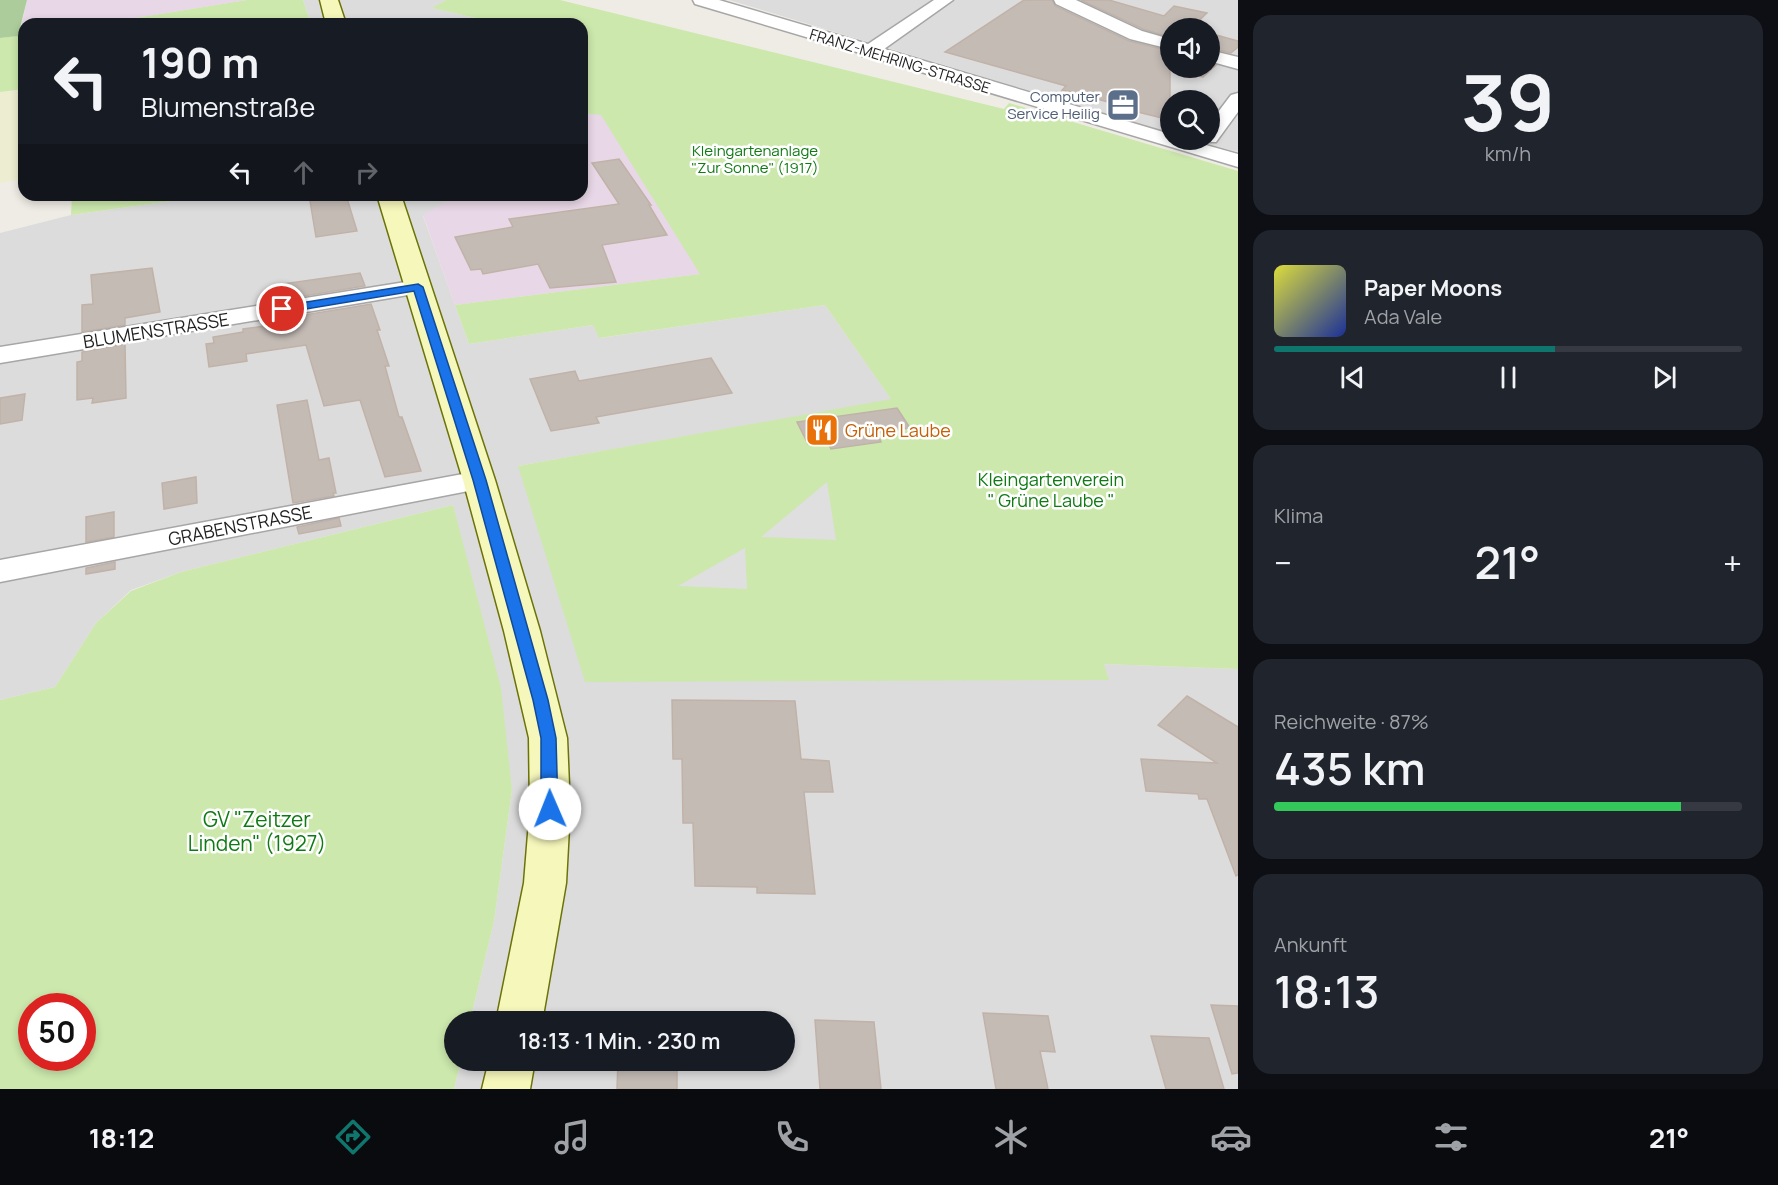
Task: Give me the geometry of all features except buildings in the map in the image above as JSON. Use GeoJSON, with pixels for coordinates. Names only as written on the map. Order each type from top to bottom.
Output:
{"type":"FeatureCollection","features":[{"type":"Feature","properties":{"kind":"main road"},"geometry":{"type":"LineString","coordinates":[[329,0],[334,18]]}},
{"type":"Feature","properties":{"kind":"main road"},"geometry":{"type":"LineString","coordinates":[[391,201],[479,480],[522,631],[548,738],[550,809],[545,883],[521,1011]]}},
{"type":"Feature","properties":{"kind":"main road"},"geometry":{"type":"LineString","coordinates":[[506,1089],[510,1071]]}},
{"type":"Feature","properties":{"kind":"street","name":"FRANZ-MEHRING-STRASSE"},"geometry":{"type":"LineString","coordinates":[[701,0],[868,52],[1160,131]]}},
{"type":"Feature","properties":{"kind":"street"},"geometry":{"type":"LineString","coordinates":[[868,52],[945,0]]}},
{"type":"Feature","properties":{"kind":"street"},"geometry":{"type":"LineString","coordinates":[[1062,0],[1136,35],[1160,41]]}},
{"type":"Feature","properties":{"kind":"street"},"geometry":{"type":"LineString","coordinates":[[1220,58],[1238,63]]}},
{"type":"Feature","properties":{"kind":"street"},"geometry":{"type":"LineString","coordinates":[[1220,124],[1238,99]]}},
{"type":"Feature","properties":{"kind":"street","name":"FRANZ-MEHRING-STRASSE"},"geometry":{"type":"LineString","coordinates":[[1218,150],[1238,161]]}},
{"type":"Feature","properties":{"kind":"street","name":"BLUMENSTRASSE"},"geometry":{"type":"LineString","coordinates":[[0,355],[418,287]]}},
{"type":"Feature","properties":{"kind":"street","name":"GRABENSTRASSE"},"geometry":{"type":"LineString","coordinates":[[0,571],[479,480]]}},
{"type":"Feature","properties":{"kind":"shaded area"},"geometry":{"type":"Polygon","coordinates":[[[27,0],[247,0],[135,18],[23,18],[27,0]]]}},
{"type":"Feature","properties":{"kind":"shaded area"},"geometry":{"type":"Polygon","coordinates":[[[303,0],[446,0],[433,8],[476,18],[309,18],[303,0]]]}},
{"type":"Feature","properties":{"kind":"shaded area"},"geometry":{"type":"Polygon","coordinates":[[[729,0],[1238,0],[1238,152],[1220,147],[1220,90],[1160,90],[1160,130],[729,0]]]}},
{"type":"Feature","properties":{"kind":"shaded area"},"geometry":{"type":"Polygon","coordinates":[[[588,113],[601,114],[701,274],[455,305],[423,215],[448,201],[588,201],[588,113]]]}},
{"type":"Feature","properties":{"kind":"shaded area"},"geometry":{"type":"Polygon","coordinates":[[[171,201],[449,201],[423,216],[469,344],[593,325],[600,338],[825,305],[892,400],[518,466],[1108,680],[1104,664],[1238,669],[1238,1089],[454,1089],[458,1071],[795,1071],[795,1011],[472,1011],[494,921],[512,790],[453,505],[181,572],[131,590],[96,623],[55,687],[0,700],[0,233],[71,215],[171,201]]]}},
{"type":"Feature","properties":{"kind":"shaded area"},"geometry":{"type":"Polygon","coordinates":[[[827,482],[836,540],[761,537],[827,482]]]}},
{"type":"Feature","properties":{"kind":"shaded area"},"geometry":{"type":"Polygon","coordinates":[[[745,548],[747,589],[678,586],[745,548]]]}},
{"type":"Feature","properties":{"kind":"green space"},"geometry":{"type":"Polygon","coordinates":[[[0,0],[27,0],[22,18],[18,18],[18,36],[0,38],[0,0]]]}},
{"type":"Feature","properties":{"kind":"green space"},"geometry":{"type":"Polygon","coordinates":[[[247,0],[303,0],[309,18],[135,18],[247,0]]]}},
{"type":"Feature","properties":{"kind":"green space","name":"Kleingartenverein \" Grüne Laube \""},"geometry":{"type":"Polygon","coordinates":[[[446,0],[560,0],[1004,109],[1009,103],[1160,148],[1160,150],[1167,150],[1238,171],[1238,669],[1104,664],[1109,680],[585,682],[518,466],[891,399],[825,305],[599,338],[593,325],[469,344],[455,305],[700,274],[601,115],[588,114],[588,18],[476,18],[432,8],[446,0]]]}},
{"type":"Feature","properties":{"kind":"green space"},"geometry":{"type":"Polygon","coordinates":[[[18,36],[18,90],[0,92],[0,38],[18,36]]]}},
{"type":"Feature","properties":{"kind":"green space"},"geometry":{"type":"Polygon","coordinates":[[[18,90],[18,180],[0,183],[0,92],[18,90]]]}},
{"type":"Feature","properties":{"kind":"green space"},"geometry":{"type":"Polygon","coordinates":[[[72,201],[171,201],[71,215],[72,201]]]}},
{"type":"Feature","properties":{"kind":"green space","name":"GV \"Zeitzer Linden\" (1927)"},"geometry":{"type":"Polygon","coordinates":[[[453,505],[501,688],[512,790],[494,921],[472,1011],[444,1011],[444,1071],[458,1071],[454,1089],[0,1089],[0,700],[55,687],[96,623],[131,591],[181,572],[453,505]]]}},
{"type":"Feature","properties":{"kind":"place","name":"Computer Service Heilig"},"geometry":{"type":"Point","coordinates":[1123,105]}},
{"type":"Feature","properties":{"kind":"place","name":"Grüne Laube"},"geometry":{"type":"Point","coordinates":[822,430]}},
{"type":"Feature","properties":{"kind":"route"},"geometry":{"type":"LineString","coordinates":[[282,309],[418,287],[479,480],[541,700],[548,738],[550,809]]}},
{"type":"Feature","properties":{"kind":"park label","name":"Kleingartenanlage \"Zur Sonne\" (1917)"},"geometry":{"type":"Point","coordinates":[755,158]}}]}
